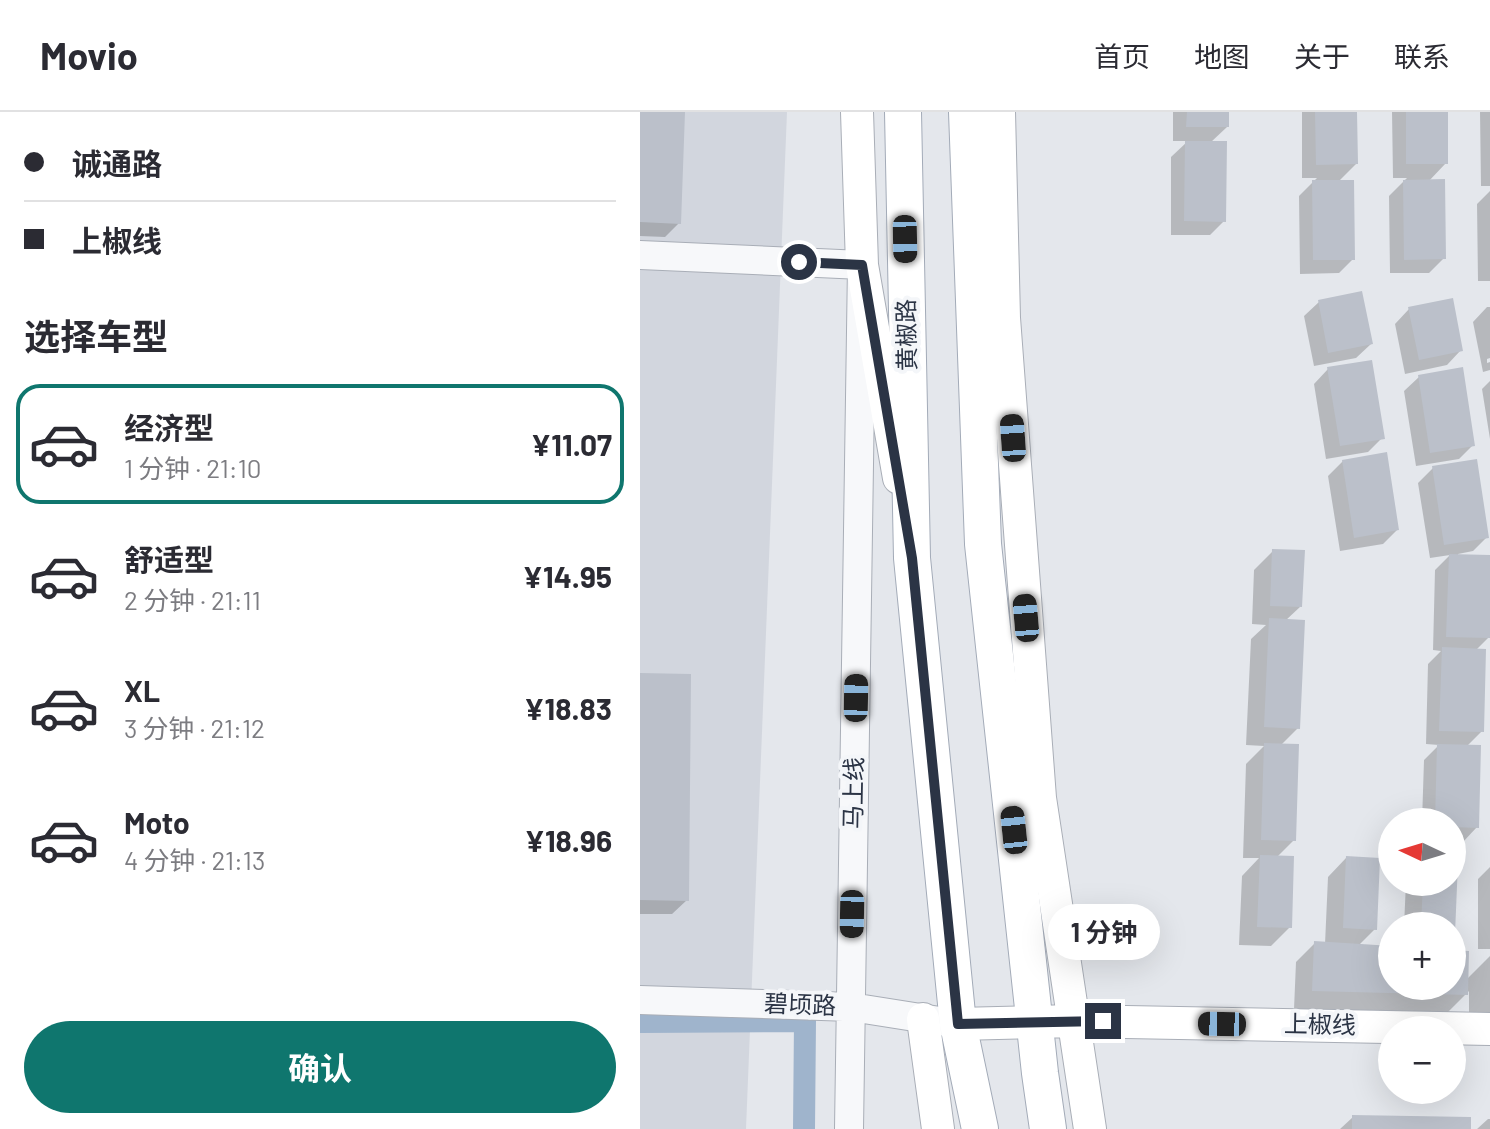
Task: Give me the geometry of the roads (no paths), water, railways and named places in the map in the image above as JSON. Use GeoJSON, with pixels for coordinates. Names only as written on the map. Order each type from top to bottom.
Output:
{"type":"FeatureCollection","features":[{"type":"Feature","properties":{"kind":"main road"},"geometry":{"type":"LineString","coordinates":[[857,112],[862,265],[912,558]]}},
{"type":"Feature","properties":{"kind":"main road","name":"黄椒路"},"geometry":{"type":"LineString","coordinates":[[903,112],[912,558],[958,1024],[980,1129]]}},
{"type":"Feature","properties":{"kind":"main road"},"geometry":{"type":"LineString","coordinates":[[967,112],[983,544],[1048,1129]]}},
{"type":"Feature","properties":{"kind":"main road"},"geometry":{"type":"LineString","coordinates":[[999,112],[1004,318],[1040,798],[1090,1129]]}},
{"type":"Feature","properties":{"kind":"main road"},"geometry":{"type":"LineString","coordinates":[[923,1019],[938,1129]]}},
{"type":"Feature","properties":{"kind":"main road","name":"上椒线"},"geometry":{"type":"LineString","coordinates":[[958,1024],[1073,1021],[1490,1029]]}},
{"type":"Feature","properties":{"kind":"street"},"geometry":{"type":"LineString","coordinates":[[640,255],[862,265]]}},
{"type":"Feature","properties":{"kind":"street","name":"马上线"},"geometry":{"type":"LineString","coordinates":[[849,1129],[862,265]]}},
{"type":"Feature","properties":{"kind":"street","name":"碧顷路"},"geometry":{"type":"LineString","coordinates":[[640,1000],[851,1007],[958,1024]]}},
{"type":"Feature","properties":{"kind":"waterway"},"geometry":{"type":"LineString","coordinates":[[640,1022],[805,1021],[804,1129]]}}]}
